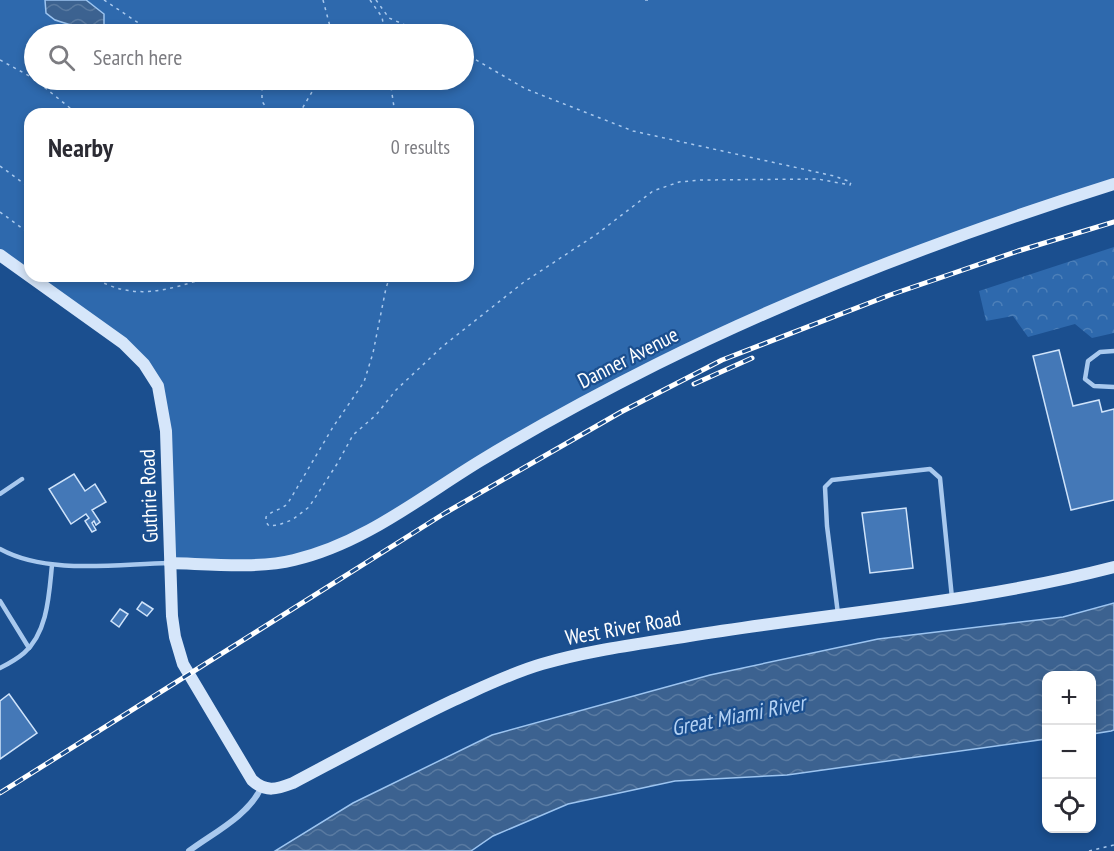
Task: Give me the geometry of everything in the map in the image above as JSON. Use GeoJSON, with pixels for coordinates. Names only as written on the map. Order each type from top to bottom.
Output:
{"type":"FeatureCollection","features":[{"type":"Feature","properties":{"kind":"street","name":"Danner Avenue"},"geometry":{"type":"LineString","coordinates":[[170,563],[282,562],[334,548],[369,530],[553,419],[721,333],[831,285],[949,239],[1012,216],[1114,184]]}},
{"type":"Feature","properties":{"kind":"street","name":"Guthrie Road"},"geometry":{"type":"LineString","coordinates":[[0,255],[24,272]]}},
{"type":"Feature","properties":{"kind":"street","name":"Guthrie Road"},"geometry":{"type":"LineString","coordinates":[[38,282],[123,343],[138,356],[158,386],[166,431],[175,638],[183,664],[252,780],[261,788]]}},
{"type":"Feature","properties":{"kind":"street","name":"West River Road"},"geometry":{"type":"LineString","coordinates":[[261,788],[277,789],[293,783],[419,717],[494,681],[537,666],[641,643],[952,598],[1032,585],[1114,567]]}},
{"type":"Feature","properties":{"kind":"street"},"geometry":{"type":"LineString","coordinates":[[189,851],[240,814],[257,796],[261,788]]}},
{"type":"Feature","properties":{"kind":"lane"},"geometry":{"type":"LineString","coordinates":[[1114,351],[1100,351],[1088,361],[1085,380],[1095,386],[1114,387]]}},
{"type":"Feature","properties":{"kind":"lane"},"geometry":{"type":"LineString","coordinates":[[838,614],[827,526],[825,487],[832,480],[930,469],[940,478],[952,598]]}},
{"type":"Feature","properties":{"kind":"lane"},"geometry":{"type":"LineString","coordinates":[[0,494],[22,479]]}},
{"type":"Feature","properties":{"kind":"lane"},"geometry":{"type":"LineString","coordinates":[[0,549],[27,560],[52,565],[170,563]]}},
{"type":"Feature","properties":{"kind":"lane"},"geometry":{"type":"LineString","coordinates":[[0,668],[29,648],[45,616],[52,565]]}},
{"type":"Feature","properties":{"kind":"lane"},"geometry":{"type":"LineString","coordinates":[[0,601],[29,648]]}},
{"type":"Feature","properties":{"kind":"path"},"geometry":{"type":"LineString","coordinates":[[104,0],[141,24]]}},
{"type":"Feature","properties":{"kind":"path"},"geometry":{"type":"LineString","coordinates":[[322,0],[329,24]]}},
{"type":"Feature","properties":{"kind":"path"},"geometry":{"type":"LineString","coordinates":[[370,0],[382,17],[383,24]]}},
{"type":"Feature","properties":{"kind":"path"},"geometry":{"type":"LineString","coordinates":[[376,0],[390,18],[404,24]]}},
{"type":"Feature","properties":{"kind":"path"},"geometry":{"type":"LineString","coordinates":[[645,0],[651,0]]}},
{"type":"Feature","properties":{"kind":"path"},"geometry":{"type":"LineString","coordinates":[[388,282],[373,353],[364,382],[333,427],[288,503],[266,517],[269,526],[292,520],[309,507],[338,464],[353,435],[376,415],[396,390],[443,346],[530,278],[597,234],[653,191],[695,180],[818,179],[850,185],[850,182],[834,176],[633,131],[533,92],[474,59]]}},
{"type":"Feature","properties":{"kind":"path"},"geometry":{"type":"LineString","coordinates":[[0,60],[24,73]]}},
{"type":"Feature","properties":{"kind":"path"},"geometry":{"type":"LineString","coordinates":[[48,90],[70,108]]}},
{"type":"Feature","properties":{"kind":"path"},"geometry":{"type":"LineString","coordinates":[[262,90],[262,101],[266,108]]}},
{"type":"Feature","properties":{"kind":"path"},"geometry":{"type":"LineString","coordinates":[[303,108],[313,90]]}},
{"type":"Feature","properties":{"kind":"path"},"geometry":{"type":"LineString","coordinates":[[391,90],[394,108]]}},
{"type":"Feature","properties":{"kind":"path"},"geometry":{"type":"LineString","coordinates":[[0,166],[24,184]]}},
{"type":"Feature","properties":{"kind":"path"},"geometry":{"type":"LineString","coordinates":[[0,212],[24,230]]}},
{"type":"Feature","properties":{"kind":"path"},"geometry":{"type":"LineString","coordinates":[[101,282],[123,291],[141,293],[186,282]]}},
{"type":"Feature","properties":{"kind":"path"},"geometry":{"type":"LineString","coordinates":[[1089,851],[1114,845]]}},
{"type":"Feature","properties":{"kind":"green space"},"geometry":{"type":"Polygon","coordinates":[[[0,0],[1114,0],[1114,184],[1012,216],[656,365],[369,530],[292,561],[170,563],[164,416],[144,364],[36,282],[474,282],[474,108],[24,108],[24,273],[0,255],[0,0]]]}},
{"type":"Feature","properties":{"kind":"green space"},"geometry":{"type":"Polygon","coordinates":[[[1114,247],[1114,333],[1092,338],[1075,324],[1028,337],[1013,316],[986,321],[979,291],[1114,247]]]}},
{"type":"Feature","properties":{"kind":"water"},"geometry":{"type":"Polygon","coordinates":[[[45,0],[86,0],[104,14],[104,24],[68,24],[55,20],[46,13],[45,0]]]}},
{"type":"Feature","properties":{"kind":"water","name":"Great Miami River"},"geometry":{"type":"Polygon","coordinates":[[[1114,603],[1114,730],[1096,733],[1096,671],[1042,671],[1042,740],[787,775],[675,781],[568,804],[493,836],[471,851],[275,851],[353,803],[492,735],[710,675],[878,639],[1063,617],[1114,603]]]}},
{"type":"Feature","properties":{"kind":"building"},"geometry":{"type":"Polygon","coordinates":[[[1059,350],[1073,406],[1099,400],[1102,412],[1114,409],[1114,500],[1071,510],[1033,356],[1059,350]]]}},
{"type":"Feature","properties":{"kind":"building"},"geometry":{"type":"Polygon","coordinates":[[[74,474],[85,491],[95,484],[106,502],[92,510],[100,522],[96,525],[94,521],[92,523],[96,530],[92,532],[85,521],[89,518],[86,514],[71,524],[49,489],[74,474]]]}},
{"type":"Feature","properties":{"kind":"building"},"geometry":{"type":"Polygon","coordinates":[[[906,508],[913,568],[870,573],[862,513],[906,508]]]}},
{"type":"Feature","properties":{"kind":"building"},"geometry":{"type":"Polygon","coordinates":[[[142,602],[153,609],[147,616],[137,609],[142,602]]]}},
{"type":"Feature","properties":{"kind":"building"},"geometry":{"type":"Polygon","coordinates":[[[120,609],[128,614],[119,627],[111,621],[120,609]]]}},
{"type":"Feature","properties":{"kind":"building"},"geometry":{"type":"Polygon","coordinates":[[[9,694],[37,733],[0,759],[0,701],[9,694]]]}},
{"type":"Feature","properties":{"kind":"railway"},"geometry":{"type":"LineString","coordinates":[[0,793],[445,513],[621,412],[722,360],[890,295],[1018,251],[1114,222]]}},
{"type":"Feature","properties":{"kind":"railway"},"geometry":{"type":"LineString","coordinates":[[694,384],[752,358]]}}]}
